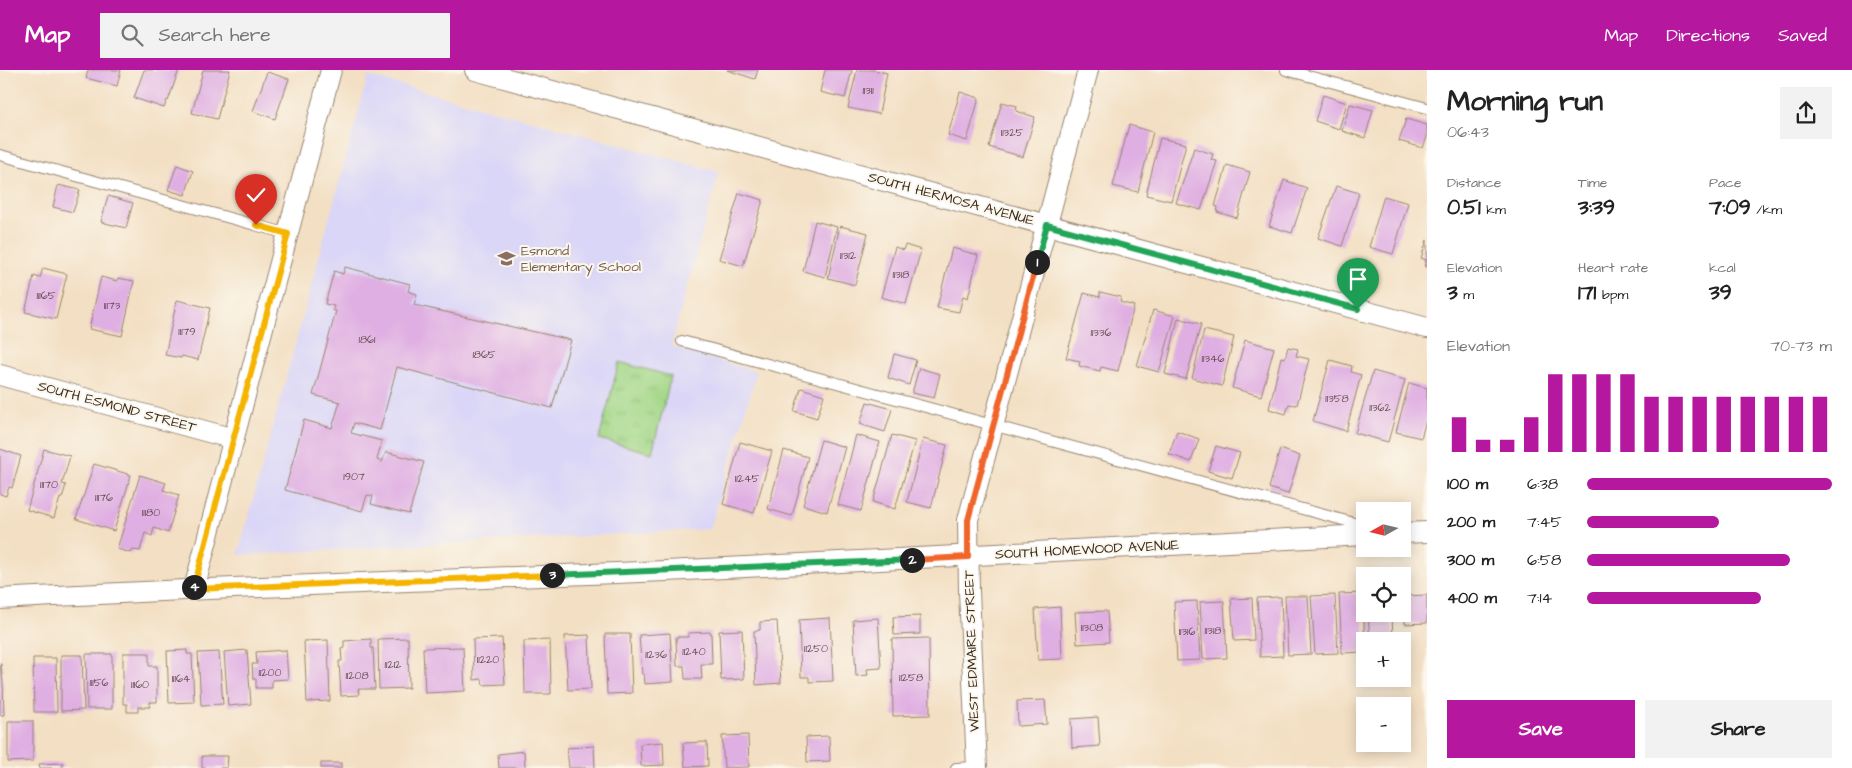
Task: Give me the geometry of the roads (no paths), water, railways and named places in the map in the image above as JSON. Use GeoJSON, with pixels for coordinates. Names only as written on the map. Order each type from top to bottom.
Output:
{"type":"FeatureCollection","features":[{"type":"Feature","properties":{"kind":"street"},"geometry":{"type":"LineString","coordinates":[[194,589],[331,70]]}},
{"type":"Feature","properties":{"kind":"street","name":"SOUTH HERMOSA AVENUE"},"geometry":{"type":"LineString","coordinates":[[475,70],[1427,328]]}},
{"type":"Feature","properties":{"kind":"street","name":"WEST EDMAIRE STREET"},"geometry":{"type":"LineString","coordinates":[[976,768],[968,520],[1088,70]]}},
{"type":"Feature","properties":{"kind":"street","name":"SOUTH ESMOND STREET"},"geometry":{"type":"LineString","coordinates":[[0,375],[234,439]]}},
{"type":"Feature","properties":{"kind":"street"},"geometry":{"type":"LineString","coordinates":[[1411,533],[1427,532]]}},
{"type":"Feature","properties":{"kind":"street","name":"SOUTH HOMEWOOD AVENUE"},"geometry":{"type":"LineString","coordinates":[[0,599],[194,589],[666,571],[968,557],[1356,535]]}},
{"type":"Feature","properties":{"kind":"lane"},"geometry":{"type":"LineString","coordinates":[[1286,70],[1427,108]]}},
{"type":"Feature","properties":{"kind":"lane"},"geometry":{"type":"LineString","coordinates":[[0,155],[288,234]]}},
{"type":"Feature","properties":{"kind":"lane"},"geometry":{"type":"LineString","coordinates":[[682,341],[1356,524]]}},
{"type":"Feature","properties":{"kind":"lane"},"geometry":{"type":"LineString","coordinates":[[956,768],[976,768]]}},
{"type":"Feature","properties":{"kind":"place","name":"Esmond Elementary School"},"geometry":{"type":"Point","coordinates":[507,259]}}]}
